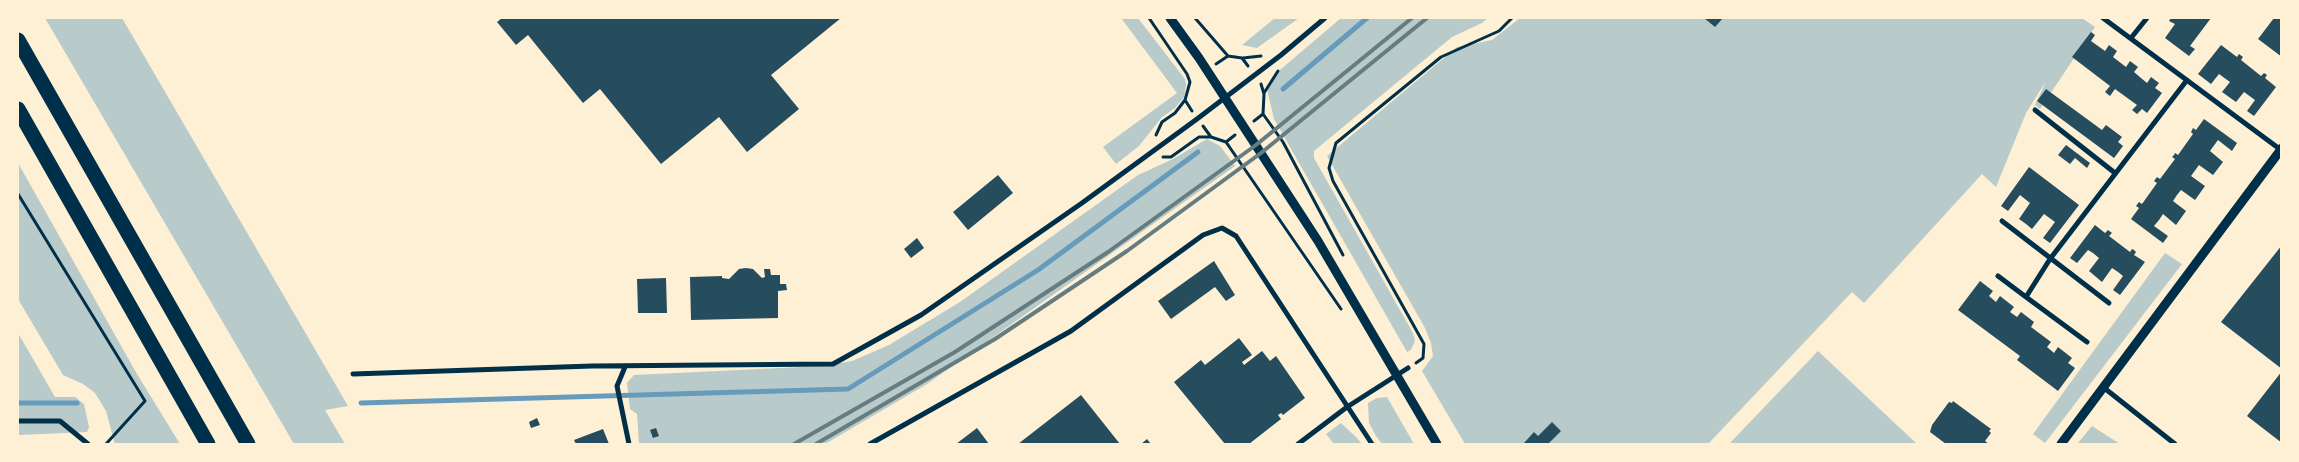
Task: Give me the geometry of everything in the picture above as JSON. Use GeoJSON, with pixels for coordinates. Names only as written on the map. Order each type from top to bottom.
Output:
{"type":"FeatureCollection","features":[{"type":"Feature","properties":{"kind":"highway"},"geometry":{"type":"LineString","coordinates":[[18,40],[248,444]]}},
{"type":"Feature","properties":{"kind":"highway"},"geometry":{"type":"LineString","coordinates":[[18,109],[208,444]]}},
{"type":"Feature","properties":{"kind":"street"},"geometry":{"type":"LineString","coordinates":[[1170,18],[1318,241],[1437,444]]}},
{"type":"Feature","properties":{"kind":"street"},"geometry":{"type":"LineString","coordinates":[[353,374],[592,366],[625,368],[833,364],[921,315],[1198,118],[1325,18]]}},
{"type":"Feature","properties":{"kind":"street"},"geometry":{"type":"LineString","coordinates":[[2061,444],[2281,149],[2103,18]]}},
{"type":"Feature","properties":{"kind":"street"},"geometry":{"type":"LineString","coordinates":[[2131,38],[2147,18]]}},
{"type":"Feature","properties":{"kind":"street"},"geometry":{"type":"LineString","coordinates":[[2026,297],[2050,259],[2187,80]]}},
{"type":"Feature","properties":{"kind":"street"},"geometry":{"type":"LineString","coordinates":[[2035,110],[2115,173]]}},
{"type":"Feature","properties":{"kind":"street"},"geometry":{"type":"LineString","coordinates":[[2002,221],[2109,303]]}},
{"type":"Feature","properties":{"kind":"street"},"geometry":{"type":"LineString","coordinates":[[870,444],[1071,331],[1202,235],[1222,228],[1236,236],[1346,407],[1372,444]]}},
{"type":"Feature","properties":{"kind":"street"},"geometry":{"type":"LineString","coordinates":[[1998,276],[2086,342]]}},
{"type":"Feature","properties":{"kind":"street"},"geometry":{"type":"LineString","coordinates":[[625,368],[617,386],[629,444]]}},
{"type":"Feature","properties":{"kind":"street"},"geometry":{"type":"LineString","coordinates":[[1298,444],[1346,407],[1408,368]]}},
{"type":"Feature","properties":{"kind":"street"},"geometry":{"type":"LineString","coordinates":[[2104,387],[2175,444]]}},
{"type":"Feature","properties":{"kind":"street"},"geometry":{"type":"LineString","coordinates":[[18,421],[60,421],[88,444]]}},
{"type":"Feature","properties":{"kind":"path"},"geometry":{"type":"LineString","coordinates":[[1149,18],[1187,74],[1190,82],[1185,100],[1174,113],[1162,122],[1146,156],[1171,157],[1199,137],[1211,137],[1226,142],[1346,317]]}},
{"type":"Feature","properties":{"kind":"path"},"geometry":{"type":"LineString","coordinates":[[1195,18],[1228,56],[1242,58],[1262,86],[1263,114],[1283,142],[1347,262]]}},
{"type":"Feature","properties":{"kind":"path"},"geometry":{"type":"LineString","coordinates":[[1408,368],[1423,358],[1424,344],[1332,182],[1329,168],[1336,143],[1441,57],[1499,31],[1512,18]]}},
{"type":"Feature","properties":{"kind":"path"},"geometry":{"type":"LineString","coordinates":[[1185,100],[1211,137]]}},
{"type":"Feature","properties":{"kind":"path"},"geometry":{"type":"LineString","coordinates":[[18,194],[145,401],[106,444]]}},
{"type":"Feature","properties":{"kind":"shaded area"},"geometry":{"type":"Polygon","coordinates":[[[45,18],[122,18],[348,406],[325,410],[345,444],[294,444],[45,18]]]}},
{"type":"Feature","properties":{"kind":"shaded area"},"geometry":{"type":"Polygon","coordinates":[[[1121,18],[1138,18],[1185,79],[1186,85],[1184,97],[1175,108],[1162,117],[1139,146],[1116,164],[1103,147],[1177,93],[1121,18]]]}},
{"type":"Feature","properties":{"kind":"shaded area"},"geometry":{"type":"Polygon","coordinates":[[[1275,18],[1299,18],[1257,48],[1242,45],[1275,18]]]}},
{"type":"Feature","properties":{"kind":"shaded area"},"geometry":{"type":"Polygon","coordinates":[[[1341,18],[1488,18],[1482,23],[1452,37],[1314,151],[1314,158],[1413,333],[1415,341],[1411,350],[1407,352],[1274,119],[1267,89],[1274,75],[1341,18]]]}},
{"type":"Feature","properties":{"kind":"shaded area"},"geometry":{"type":"Polygon","coordinates":[[[1520,18],[2082,18],[2095,27],[2040,109],[2035,105],[2046,81],[2026,113],[1996,187],[1982,174],[1864,303],[1852,292],[1708,444],[1465,444],[1422,371],[1433,356],[1431,343],[1425,328],[1327,156],[1457,47],[1492,40],[1520,18]]]}},
{"type":"Feature","properties":{"kind":"shaded area"},"geometry":{"type":"Polygon","coordinates":[[[1207,139],[1220,146],[1235,166],[927,384],[825,444],[639,444],[637,414],[630,409],[627,383],[634,375],[823,366],[852,361],[889,345],[960,302],[1138,175],[1171,160],[1207,139]]]}},
{"type":"Feature","properties":{"kind":"shaded area"},"geometry":{"type":"Polygon","coordinates":[[[18,163],[137,374],[180,444],[115,444],[106,411],[95,393],[83,384],[63,375],[18,299],[18,163]]]}},
{"type":"Feature","properties":{"kind":"shaded area"},"geometry":{"type":"Polygon","coordinates":[[[2165,253],[2182,264],[2045,443],[2033,434],[2165,253]]]}},
{"type":"Feature","properties":{"kind":"shaded area"},"geometry":{"type":"Polygon","coordinates":[[[18,333],[55,397],[75,397],[84,404],[89,427],[87,432],[18,435],[18,333]]]}},
{"type":"Feature","properties":{"kind":"shaded area"},"geometry":{"type":"Polygon","coordinates":[[[1818,351],[1917,444],[1729,444],[1818,351]]]}},
{"type":"Feature","properties":{"kind":"shaded area"},"geometry":{"type":"Polygon","coordinates":[[[1387,397],[1414,444],[1382,444],[1376,436],[1369,423],[1368,403],[1377,398],[1387,397]]]}},
{"type":"Feature","properties":{"kind":"shaded area"},"geometry":{"type":"Polygon","coordinates":[[[1341,423],[1362,444],[1334,444],[1326,434],[1341,423]]]}},
{"type":"Feature","properties":{"kind":"shaded area"},"geometry":{"type":"Polygon","coordinates":[[[2092,426],[2120,444],[2077,444],[2092,426]]]}},
{"type":"Feature","properties":{"kind":"building"},"geometry":{"type":"Polygon","coordinates":[[[502,18],[841,18],[771,75],[799,109],[747,152],[719,117],[661,164],[600,89],[583,103],[528,35],[516,45],[497,22],[502,18]]]}},
{"type":"Feature","properties":{"kind":"building"},"geometry":{"type":"Polygon","coordinates":[[[1704,18],[1723,18],[1715,27],[1704,18]]]}},
{"type":"Feature","properties":{"kind":"building"},"geometry":{"type":"Polygon","coordinates":[[[2171,18],[2211,18],[2190,46],[2195,49],[2189,56],[2165,38],[2175,24],[2169,21],[2171,18]]]}},
{"type":"Feature","properties":{"kind":"building"},"geometry":{"type":"Polygon","coordinates":[[[2274,18],[2282,18],[2282,57],[2258,39],[2274,18]]]}},
{"type":"Feature","properties":{"kind":"building"},"geometry":{"type":"Polygon","coordinates":[[[2091,32],[2095,35],[2091,41],[2105,51],[2109,45],[2117,51],[2113,57],[2126,67],[2130,61],[2138,67],[2134,72],[2147,83],[2151,77],[2159,83],[2155,88],[2162,93],[2147,113],[2142,109],[2137,114],[2132,110],[2137,105],[2115,89],[2110,96],[2105,92],[2110,86],[2072,57],[2091,32]]]}},
{"type":"Feature","properties":{"kind":"building"},"geometry":{"type":"Polygon","coordinates":[[[2221,45],[2237,57],[2239,54],[2243,57],[2241,60],[2261,76],[2264,73],[2267,75],[2265,78],[2276,87],[2254,116],[2247,111],[2255,100],[2244,92],[2236,102],[2222,92],[2230,82],[2219,74],[2211,84],[2198,74],[2221,45]]]}},
{"type":"Feature","properties":{"kind":"building"},"geometry":{"type":"Polygon","coordinates":[[[2046,89],[2102,130],[2106,125],[2122,137],[2118,142],[2123,146],[2114,158],[2037,101],[2046,89]]]}},
{"type":"Feature","properties":{"kind":"building"},"geometry":{"type":"Polygon","coordinates":[[[2204,119],[2237,143],[2232,151],[2218,140],[2210,151],[2223,162],[2213,175],[2199,165],[2191,176],[2205,186],[2195,200],[2181,190],[2173,201],[2186,211],[2176,225],[2163,214],[2154,226],[2168,236],[2163,243],[2131,219],[2139,208],[2136,206],[2139,202],[2142,204],[2157,183],[2154,181],[2157,177],[2160,179],[2175,159],[2172,157],[2175,153],[2178,155],[2193,134],[2191,132],[2193,128],[2196,130],[2204,119]]]}},
{"type":"Feature","properties":{"kind":"building"},"geometry":{"type":"Polygon","coordinates":[[[2066,145],[2090,163],[2087,168],[2075,158],[2070,164],[2058,155],[2066,145]]]}},
{"type":"Feature","properties":{"kind":"building"},"geometry":{"type":"Polygon","coordinates":[[[2029,167],[2079,205],[2050,243],[2043,238],[2055,222],[2044,214],[2032,229],[2019,219],[2030,203],[2020,195],[2008,211],[2001,206],[2029,167]]]}},
{"type":"Feature","properties":{"kind":"building"},"geometry":{"type":"Polygon","coordinates":[[[998,175],[1013,193],[968,230],[953,212],[998,175]]]}},
{"type":"Feature","properties":{"kind":"building"},"geometry":{"type":"Polygon","coordinates":[[[2095,225],[2105,233],[2108,230],[2112,233],[2109,236],[2130,252],[2132,249],[2134,250],[2136,252],[2134,255],[2145,262],[2120,295],[2113,290],[2123,276],[2118,272],[2112,268],[2102,282],[2089,271],[2099,258],[2093,253],[2088,250],[2077,263],[2070,258],[2095,225]]]}},
{"type":"Feature","properties":{"kind":"building"},"geometry":{"type":"Polygon","coordinates":[[[917,238],[924,248],[911,258],[904,249],[917,238]]]}},
{"type":"Feature","properties":{"kind":"building"},"geometry":{"type":"Polygon","coordinates":[[[2282,245],[2282,369],[2221,322],[2282,245]]]}},
{"type":"Feature","properties":{"kind":"building"},"geometry":{"type":"Polygon","coordinates":[[[1214,261],[1235,295],[1226,301],[1215,287],[1171,319],[1158,301],[1214,261]]]}},
{"type":"Feature","properties":{"kind":"building"},"geometry":{"type":"Polygon","coordinates":[[[739,269],[753,269],[762,278],[765,277],[764,269],[770,269],[771,275],[780,275],[780,284],[786,284],[787,290],[778,291],[778,318],[691,320],[690,277],[722,276],[722,278],[729,279],[739,269]]]}},
{"type":"Feature","properties":{"kind":"building"},"geometry":{"type":"Polygon","coordinates":[[[666,278],[667,313],[638,313],[637,279],[666,278]]]}},
{"type":"Feature","properties":{"kind":"building"},"geometry":{"type":"Polygon","coordinates":[[[1980,281],[1993,291],[1989,296],[1996,302],[2000,296],[2014,307],[2010,312],[2017,317],[2021,312],[2034,322],[2031,327],[2051,342],[2047,347],[2054,353],[2058,347],[2072,358],[2068,363],[2075,368],[2058,391],[2017,360],[2020,356],[1958,310],[1980,281]]]}},
{"type":"Feature","properties":{"kind":"building"},"geometry":{"type":"Polygon","coordinates":[[[1239,338],[1252,355],[1242,362],[1244,365],[1262,351],[1270,361],[1276,356],[1305,398],[1283,415],[1281,413],[1278,415],[1281,419],[1249,444],[1225,444],[1174,382],[1201,360],[1205,365],[1239,338]]]}},
{"type":"Feature","properties":{"kind":"building"},"geometry":{"type":"Polygon","coordinates":[[[2282,371],[2282,443],[2247,416],[2282,371]]]}},
{"type":"Feature","properties":{"kind":"building"},"geometry":{"type":"Polygon","coordinates":[[[1081,395],[1120,444],[1018,444],[1081,395]]]}},
{"type":"Feature","properties":{"kind":"building"},"geometry":{"type":"Polygon","coordinates":[[[1953,401],[1991,429],[1989,431],[1991,433],[1985,441],[1989,444],[1946,444],[1930,432],[1932,425],[1949,402],[1952,403],[1953,401]]]}},
{"type":"Feature","properties":{"kind":"building"},"geometry":{"type":"Polygon","coordinates":[[[537,418],[540,425],[531,428],[529,422],[537,418]]]}},
{"type":"Feature","properties":{"kind":"building"},"geometry":{"type":"Polygon","coordinates":[[[1552,422],[1561,431],[1548,444],[1524,443],[1534,432],[1538,436],[1552,422]]]}},
{"type":"Feature","properties":{"kind":"building"},"geometry":{"type":"Polygon","coordinates":[[[656,428],[659,436],[653,438],[650,430],[656,428]]]}},
{"type":"Feature","properties":{"kind":"building"},"geometry":{"type":"Polygon","coordinates":[[[977,428],[989,444],[956,444],[977,428]]]}},
{"type":"Feature","properties":{"kind":"building"},"geometry":{"type":"Polygon","coordinates":[[[603,429],[609,444],[576,444],[574,440],[603,429]]]}},
{"type":"Feature","properties":{"kind":"building"},"geometry":{"type":"Polygon","coordinates":[[[1147,439],[1151,444],[1141,444],[1147,439]]]}},
{"type":"Feature","properties":{"kind":"waterway"},"geometry":{"type":"LineString","coordinates":[[1283,89],[1367,18]]}},
{"type":"Feature","properties":{"kind":"waterway"},"geometry":{"type":"LineString","coordinates":[[361,403],[848,389],[1038,270],[1198,152]]}},
{"type":"Feature","properties":{"kind":"waterway"},"geometry":{"type":"LineString","coordinates":[[18,403],[77,403]]}},
{"type":"Feature","properties":{"kind":"railway"},"geometry":{"type":"LineString","coordinates":[[794,444],[955,352],[1108,252],[1256,145],[1412,18]]}},
{"type":"Feature","properties":{"kind":"railway"},"geometry":{"type":"LineString","coordinates":[[816,444],[995,339],[1127,251],[1261,153],[1427,18]]}}]}
